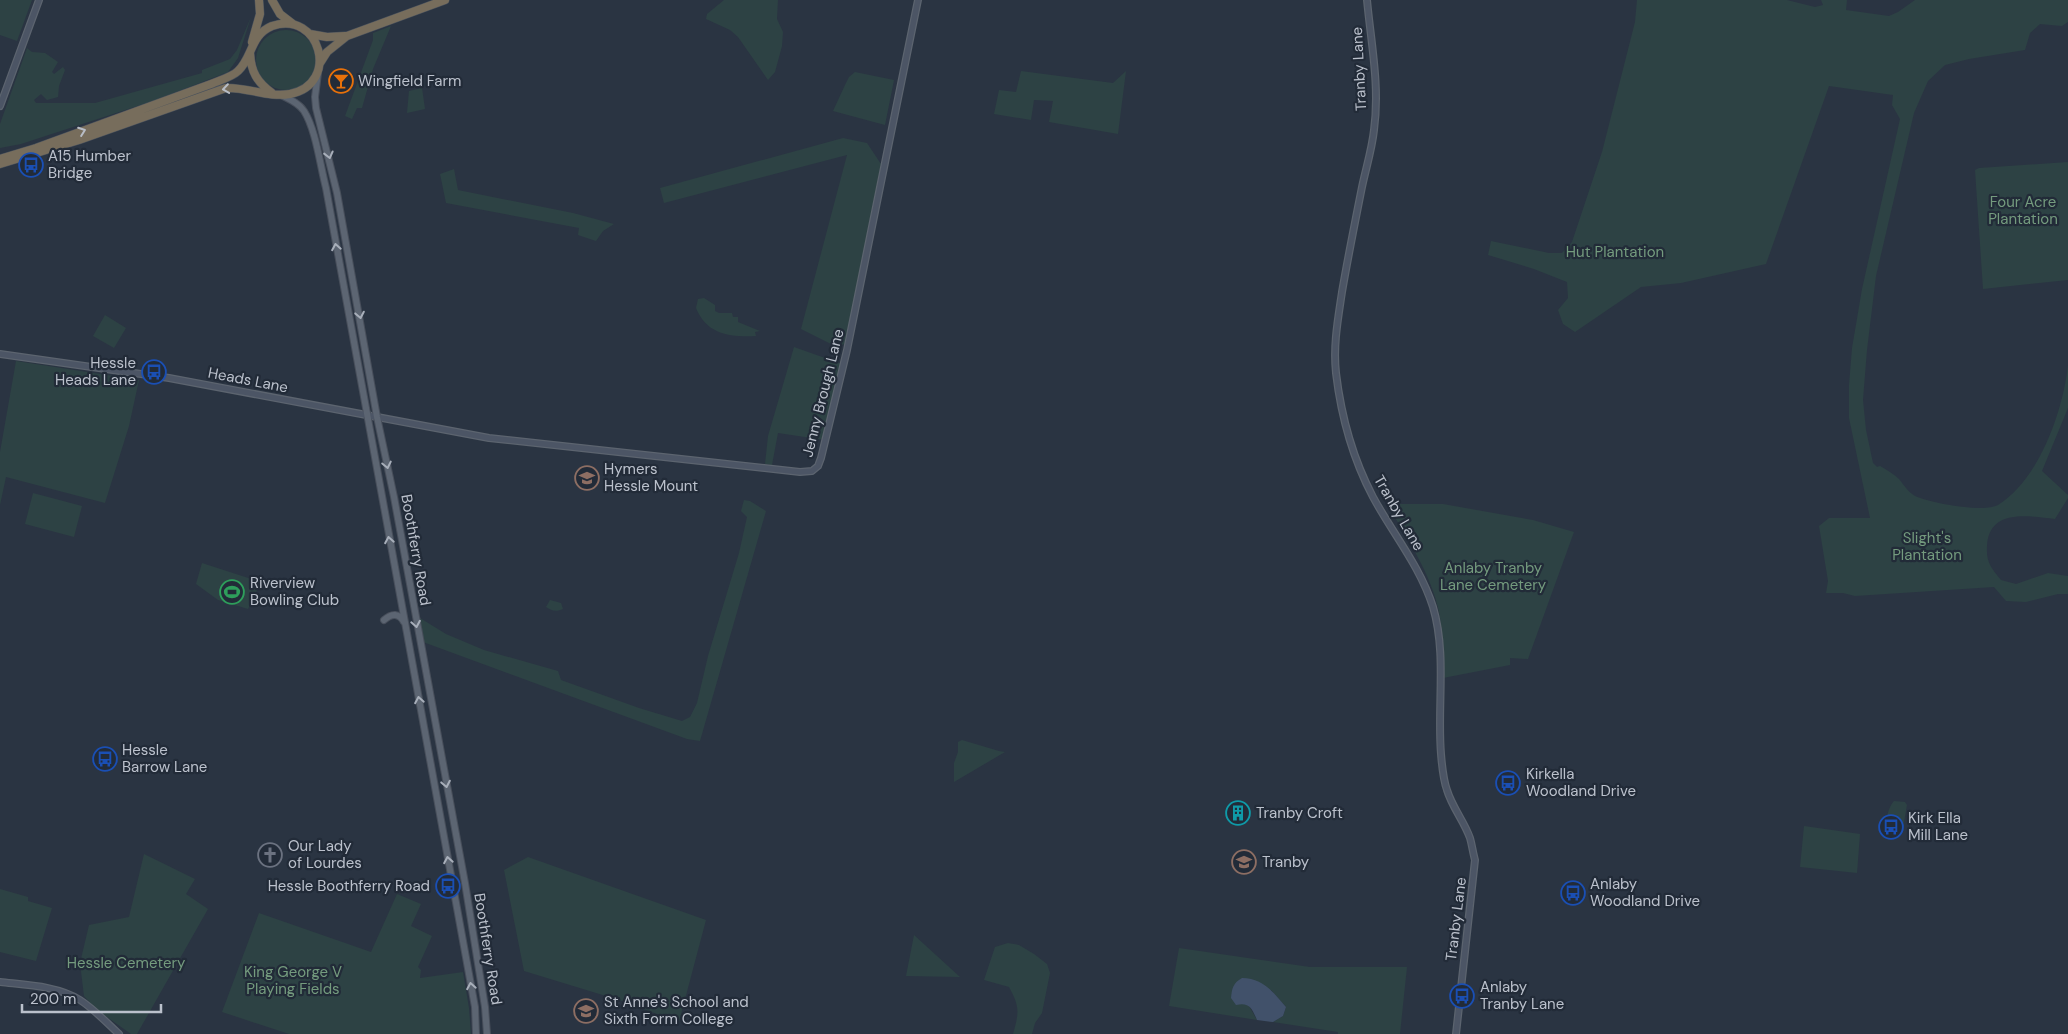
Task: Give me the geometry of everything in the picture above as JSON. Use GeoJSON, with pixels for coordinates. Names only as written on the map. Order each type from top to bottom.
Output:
{"type":"FeatureCollection","features":[{"type":"Feature","properties":{"kind":"highway"},"geometry":{"type":"LineString","coordinates":[[259,0],[260,14],[250,48],[252,72],[258,81],[277,94]]}},
{"type":"Feature","properties":{"kind":"highway"},"geometry":{"type":"LineString","coordinates":[[272,0],[280,14],[294,25],[310,34],[327,37],[347,36],[445,0]]}},
{"type":"Feature","properties":{"kind":"highway"},"geometry":{"type":"LineString","coordinates":[[0,158],[36,148],[238,72],[250,48],[261,33],[271,27],[282,24],[294,25]]}},
{"type":"Feature","properties":{"kind":"highway"},"geometry":{"type":"LineString","coordinates":[[310,34],[318,48],[320,64]]}},
{"type":"Feature","properties":{"kind":"highway"},"geometry":{"type":"LineString","coordinates":[[0,164],[79,140],[226,88],[242,88],[277,94],[300,91],[313,80],[327,52],[347,36]]}},
{"type":"Feature","properties":{"kind":"main road","name":"Boothferry Road"},"geometry":{"type":"LineString","coordinates":[[318,72],[315,97],[316,108],[337,193],[377,417],[394,497],[430,705],[465,883],[485,1007],[487,1034]]}},
{"type":"Feature","properties":{"kind":"main road","name":"Boothferry Road"},"geometry":{"type":"LineString","coordinates":[[277,94],[291,100],[304,112],[316,145],[326,188],[475,1007],[476,1034]]}},
{"type":"Feature","properties":{"kind":"main road"},"geometry":{"type":"LineString","coordinates":[[384,620],[388,616],[396,615],[402,618],[405,624]]}},
{"type":"Feature","properties":{"kind":"street"},"geometry":{"type":"LineString","coordinates":[[0,106],[39,0]]}},
{"type":"Feature","properties":{"kind":"street","name":"Jenny Brough Lane"},"geometry":{"type":"LineString","coordinates":[[490,438],[800,472],[812,471],[818,466],[847,350],[918,0]]}},
{"type":"Feature","properties":{"kind":"street","name":"Tranby Lane"},"geometry":{"type":"LineString","coordinates":[[1367,0],[1376,76],[1374,130],[1350,245],[1337,323],[1335,344],[1336,374],[1347,430],[1361,470],[1374,497],[1406,547],[1420,574],[1433,608],[1436,624],[1441,670],[1439,698],[1441,754],[1445,781],[1447,791],[1470,838],[1475,860],[1456,1034]]}},
{"type":"Feature","properties":{"kind":"street","name":"Heads Lane"},"geometry":{"type":"LineString","coordinates":[[0,354],[169,378],[490,438]]}},
{"type":"Feature","properties":{"kind":"street"},"geometry":{"type":"LineString","coordinates":[[0,982],[34,986],[66,994],[80,1000],[119,1034]]}},
{"type":"Feature","properties":{"kind":"green space"},"geometry":{"type":"Polygon","coordinates":[[[0,0],[32,0],[17,41],[0,35],[0,0]]]}},
{"type":"Feature","properties":{"kind":"green space"},"geometry":{"type":"Polygon","coordinates":[[[724,0],[778,0],[777,19],[783,32],[782,46],[775,72],[768,80],[738,37],[730,30],[706,19],[707,14],[724,0]]]}},
{"type":"Feature","properties":{"kind":"green space"},"geometry":{"type":"Polygon","coordinates":[[[1637,0],[1787,0],[1815,7],[1823,5],[1821,0],[1847,0],[1846,10],[1889,16],[1915,0],[2068,0],[2068,22],[2062,26],[2040,24],[2030,33],[2025,50],[1945,65],[1928,81],[1914,113],[1876,276],[1863,400],[1866,430],[1873,463],[1877,467],[1880,466],[1893,474],[1910,492],[1922,499],[1970,508],[1991,507],[1998,505],[2013,494],[2037,462],[2061,403],[2068,365],[2068,408],[2042,471],[2068,495],[2068,498],[2055,519],[2023,516],[2012,517],[1995,525],[1989,534],[1987,556],[1994,572],[2001,580],[2016,584],[2048,573],[2068,576],[2068,594],[2058,594],[2026,602],[2006,601],[1994,587],[1855,596],[1843,593],[1826,593],[1828,581],[1819,526],[1829,518],[1870,518],[1849,418],[1849,385],[1852,348],[1862,289],[1900,119],[1892,105],[1893,95],[1829,86],[1766,264],[1681,283],[1641,287],[1575,332],[1563,324],[1558,310],[1568,298],[1567,282],[1534,269],[1488,255],[1491,241],[1549,253],[1562,253],[1572,242],[1602,152],[1635,22],[1637,0]]]}},
{"type":"Feature","properties":{"kind":"green space"},"geometry":{"type":"Polygon","coordinates":[[[251,17],[238,58],[228,72],[153,101],[21,144],[0,148],[0,124],[27,48],[32,52],[45,53],[58,62],[52,72],[54,74],[63,67],[65,70],[59,86],[58,97],[47,100],[41,94],[34,100],[36,103],[95,103],[202,73],[202,70],[230,59],[237,50],[251,17]]]}},
{"type":"Feature","properties":{"kind":"green space"},"geometry":{"type":"Polygon","coordinates":[[[391,26],[373,69],[362,108],[357,108],[352,119],[345,116],[373,40],[373,33],[391,26]]]}},
{"type":"Feature","properties":{"kind":"green space"},"geometry":{"type":"Polygon","coordinates":[[[286,30],[303,35],[311,43],[316,60],[311,77],[303,85],[286,90],[269,85],[261,77],[256,60],[261,43],[269,35],[286,30]]]}},
{"type":"Feature","properties":{"kind":"green space"},"geometry":{"type":"Polygon","coordinates":[[[1021,71],[1113,83],[1126,71],[1118,134],[1049,122],[1053,101],[1034,100],[1031,120],[994,114],[999,90],[1016,92],[1021,71]]]}},
{"type":"Feature","properties":{"kind":"green space"},"geometry":{"type":"Polygon","coordinates":[[[855,72],[894,80],[885,125],[833,111],[849,77],[855,72]]]}},
{"type":"Feature","properties":{"kind":"green space"},"geometry":{"type":"Polygon","coordinates":[[[422,88],[425,109],[407,113],[409,91],[422,88]]]}},
{"type":"Feature","properties":{"kind":"green space"},"geometry":{"type":"Polygon","coordinates":[[[843,138],[867,143],[881,164],[845,344],[837,347],[801,329],[847,155],[664,203],[660,188],[843,138]]]}},
{"type":"Feature","properties":{"kind":"green space","name":"Four Acre Plantation"},"geometry":{"type":"Polygon","coordinates":[[[2068,162],[2068,280],[1983,289],[1975,170],[1979,168],[2068,162]]]}},
{"type":"Feature","properties":{"kind":"green space"},"geometry":{"type":"Polygon","coordinates":[[[454,169],[458,190],[573,213],[614,224],[603,231],[596,241],[578,235],[579,228],[446,203],[440,174],[454,169]]]}},
{"type":"Feature","properties":{"kind":"green space"},"geometry":{"type":"Polygon","coordinates":[[[704,298],[715,305],[715,311],[719,313],[732,313],[733,317],[738,317],[738,322],[760,331],[755,332],[756,336],[737,336],[728,335],[713,329],[706,324],[696,308],[698,299],[704,298]]]}},
{"type":"Feature","properties":{"kind":"green space"},"geometry":{"type":"Polygon","coordinates":[[[105,315],[126,328],[114,348],[93,336],[105,315]]]}},
{"type":"Feature","properties":{"kind":"green space"},"geometry":{"type":"Polygon","coordinates":[[[794,347],[842,364],[825,440],[778,433],[772,465],[765,464],[768,436],[794,347]]]}},
{"type":"Feature","properties":{"kind":"green space"},"geometry":{"type":"Polygon","coordinates":[[[16,361],[139,380],[129,426],[105,503],[6,477],[0,505],[0,452],[16,361]]]}},
{"type":"Feature","properties":{"kind":"green space"},"geometry":{"type":"Polygon","coordinates":[[[33,493],[82,506],[74,537],[25,524],[33,493]]]}},
{"type":"Feature","properties":{"kind":"green space"},"geometry":{"type":"Polygon","coordinates":[[[744,500],[750,501],[766,511],[700,741],[687,739],[423,642],[420,618],[446,634],[484,650],[558,671],[561,680],[682,721],[690,717],[697,703],[708,656],[739,553],[747,517],[741,511],[744,500]]]}},
{"type":"Feature","properties":{"kind":"green space","name":"Anlaby Tranby Lane Cemetery"},"geometry":{"type":"Polygon","coordinates":[[[1387,504],[1443,504],[1533,520],[1574,532],[1528,659],[1510,658],[1510,665],[1443,678],[1441,628],[1435,598],[1424,569],[1387,504]]]}},
{"type":"Feature","properties":{"kind":"green space","name":"Riverview Bowling Club"},"geometry":{"type":"Polygon","coordinates":[[[202,563],[261,582],[248,609],[218,600],[196,584],[202,563]]]}},
{"type":"Feature","properties":{"kind":"green space"},"geometry":{"type":"Polygon","coordinates":[[[550,600],[561,603],[563,609],[554,611],[546,607],[550,600]]]}},
{"type":"Feature","properties":{"kind":"green space"},"geometry":{"type":"Polygon","coordinates":[[[962,740],[1005,752],[954,782],[954,763],[958,752],[958,742],[962,740]]]}},
{"type":"Feature","properties":{"kind":"green space"},"geometry":{"type":"Polygon","coordinates":[[[1894,801],[1905,802],[1907,805],[1903,828],[1888,826],[1888,813],[1894,801]]]}},
{"type":"Feature","properties":{"kind":"green space"},"geometry":{"type":"Polygon","coordinates":[[[1804,826],[1860,834],[1857,873],[1800,867],[1804,826]]]}},
{"type":"Feature","properties":{"kind":"green space","name":"Hessle Cemetery"},"geometry":{"type":"Polygon","coordinates":[[[144,854],[195,879],[186,894],[208,909],[137,1034],[131,1034],[97,1010],[84,996],[80,963],[89,925],[129,917],[144,854]]]}},
{"type":"Feature","properties":{"kind":"green space"},"geometry":{"type":"Polygon","coordinates":[[[528,857],[706,920],[679,1022],[619,1000],[524,971],[504,870],[528,857]]]}},
{"type":"Feature","properties":{"kind":"green space"},"geometry":{"type":"Polygon","coordinates":[[[0,889],[28,897],[28,901],[52,908],[36,961],[0,952],[0,889]]]}},
{"type":"Feature","properties":{"kind":"green space","name":"King George V Playing Fields"},"geometry":{"type":"Polygon","coordinates":[[[397,894],[421,904],[411,926],[432,936],[418,967],[421,970],[420,978],[463,972],[471,1034],[289,1034],[222,1012],[259,913],[371,952],[397,894]]]}},
{"type":"Feature","properties":{"kind":"green space"},"geometry":{"type":"Polygon","coordinates":[[[914,935],[960,977],[906,976],[914,935]]]}},
{"type":"Feature","properties":{"kind":"green space"},"geometry":{"type":"Polygon","coordinates":[[[1008,943],[1019,945],[1034,954],[1047,964],[1050,973],[1042,1013],[1035,1023],[1032,1034],[1013,1034],[1017,1005],[1009,987],[984,980],[995,947],[1008,943]]]}},
{"type":"Feature","properties":{"kind":"green space"},"geometry":{"type":"Polygon","coordinates":[[[1179,948],[1310,967],[1407,967],[1400,1034],[1338,1034],[1338,1032],[1273,1022],[1283,1016],[1286,1007],[1271,990],[1244,1003],[1249,1006],[1257,1020],[1169,1006],[1179,948]]]}},
{"type":"Feature","properties":{"kind":"water"},"geometry":{"type":"Polygon","coordinates":[[[1242,978],[1262,983],[1267,987],[1286,1007],[1283,1016],[1273,1022],[1257,1020],[1250,1007],[1244,1004],[1236,1005],[1231,998],[1232,991],[1235,984],[1242,978]]]}},
{"type":"Feature","properties":{"kind":"place","name":"Wingfield Farm"},"geometry":{"type":"Point","coordinates":[341,81]}},
{"type":"Feature","properties":{"kind":"place","name":"A15 Humber Bridge"},"geometry":{"type":"Point","coordinates":[31,165]}},
{"type":"Feature","properties":{"kind":"place","name":"Hessle Heads Lane"},"geometry":{"type":"Point","coordinates":[154,372]}},
{"type":"Feature","properties":{"kind":"place","name":"Hymers Hessle Mount"},"geometry":{"type":"Point","coordinates":[587,478]}},
{"type":"Feature","properties":{"kind":"place","name":"Riverview Bowling Club"},"geometry":{"type":"Point","coordinates":[232,592]}},
{"type":"Feature","properties":{"kind":"place","name":"Hessle Barrow Lane"},"geometry":{"type":"Point","coordinates":[105,759]}},
{"type":"Feature","properties":{"kind":"place","name":"Kirkella Woodland Drive"},"geometry":{"type":"Point","coordinates":[1508,783]}},
{"type":"Feature","properties":{"kind":"place","name":"Tranby Croft"},"geometry":{"type":"Point","coordinates":[1238,813]}},
{"type":"Feature","properties":{"kind":"place","name":"Kirk Ella Mill Lane"},"geometry":{"type":"Point","coordinates":[1891,827]}},
{"type":"Feature","properties":{"kind":"place","name":"Our Lady of Lourdes"},"geometry":{"type":"Point","coordinates":[270,855]}},
{"type":"Feature","properties":{"kind":"place","name":"Tranby"},"geometry":{"type":"Point","coordinates":[1244,862]}},
{"type":"Feature","properties":{"kind":"place","name":"Hessle Boothferry Road"},"geometry":{"type":"Point","coordinates":[448,886]}},
{"type":"Feature","properties":{"kind":"place","name":"Anlaby Woodland Drive"},"geometry":{"type":"Point","coordinates":[1573,893]}},
{"type":"Feature","properties":{"kind":"place","name":"Anlaby Tranby Lane"},"geometry":{"type":"Point","coordinates":[1462,996]}},
{"type":"Feature","properties":{"kind":"place","name":"St Anne's School and Sixth Form College"},"geometry":{"type":"Point","coordinates":[586,1011]}},
{"type":"Feature","properties":{"kind":"park label","name":"Hut Plantation"},"geometry":{"type":"Point","coordinates":[1615,252]}},
{"type":"Feature","properties":{"kind":"park label","name":"Slight's Plantation"},"geometry":{"type":"Point","coordinates":[1927,546]}}]}
